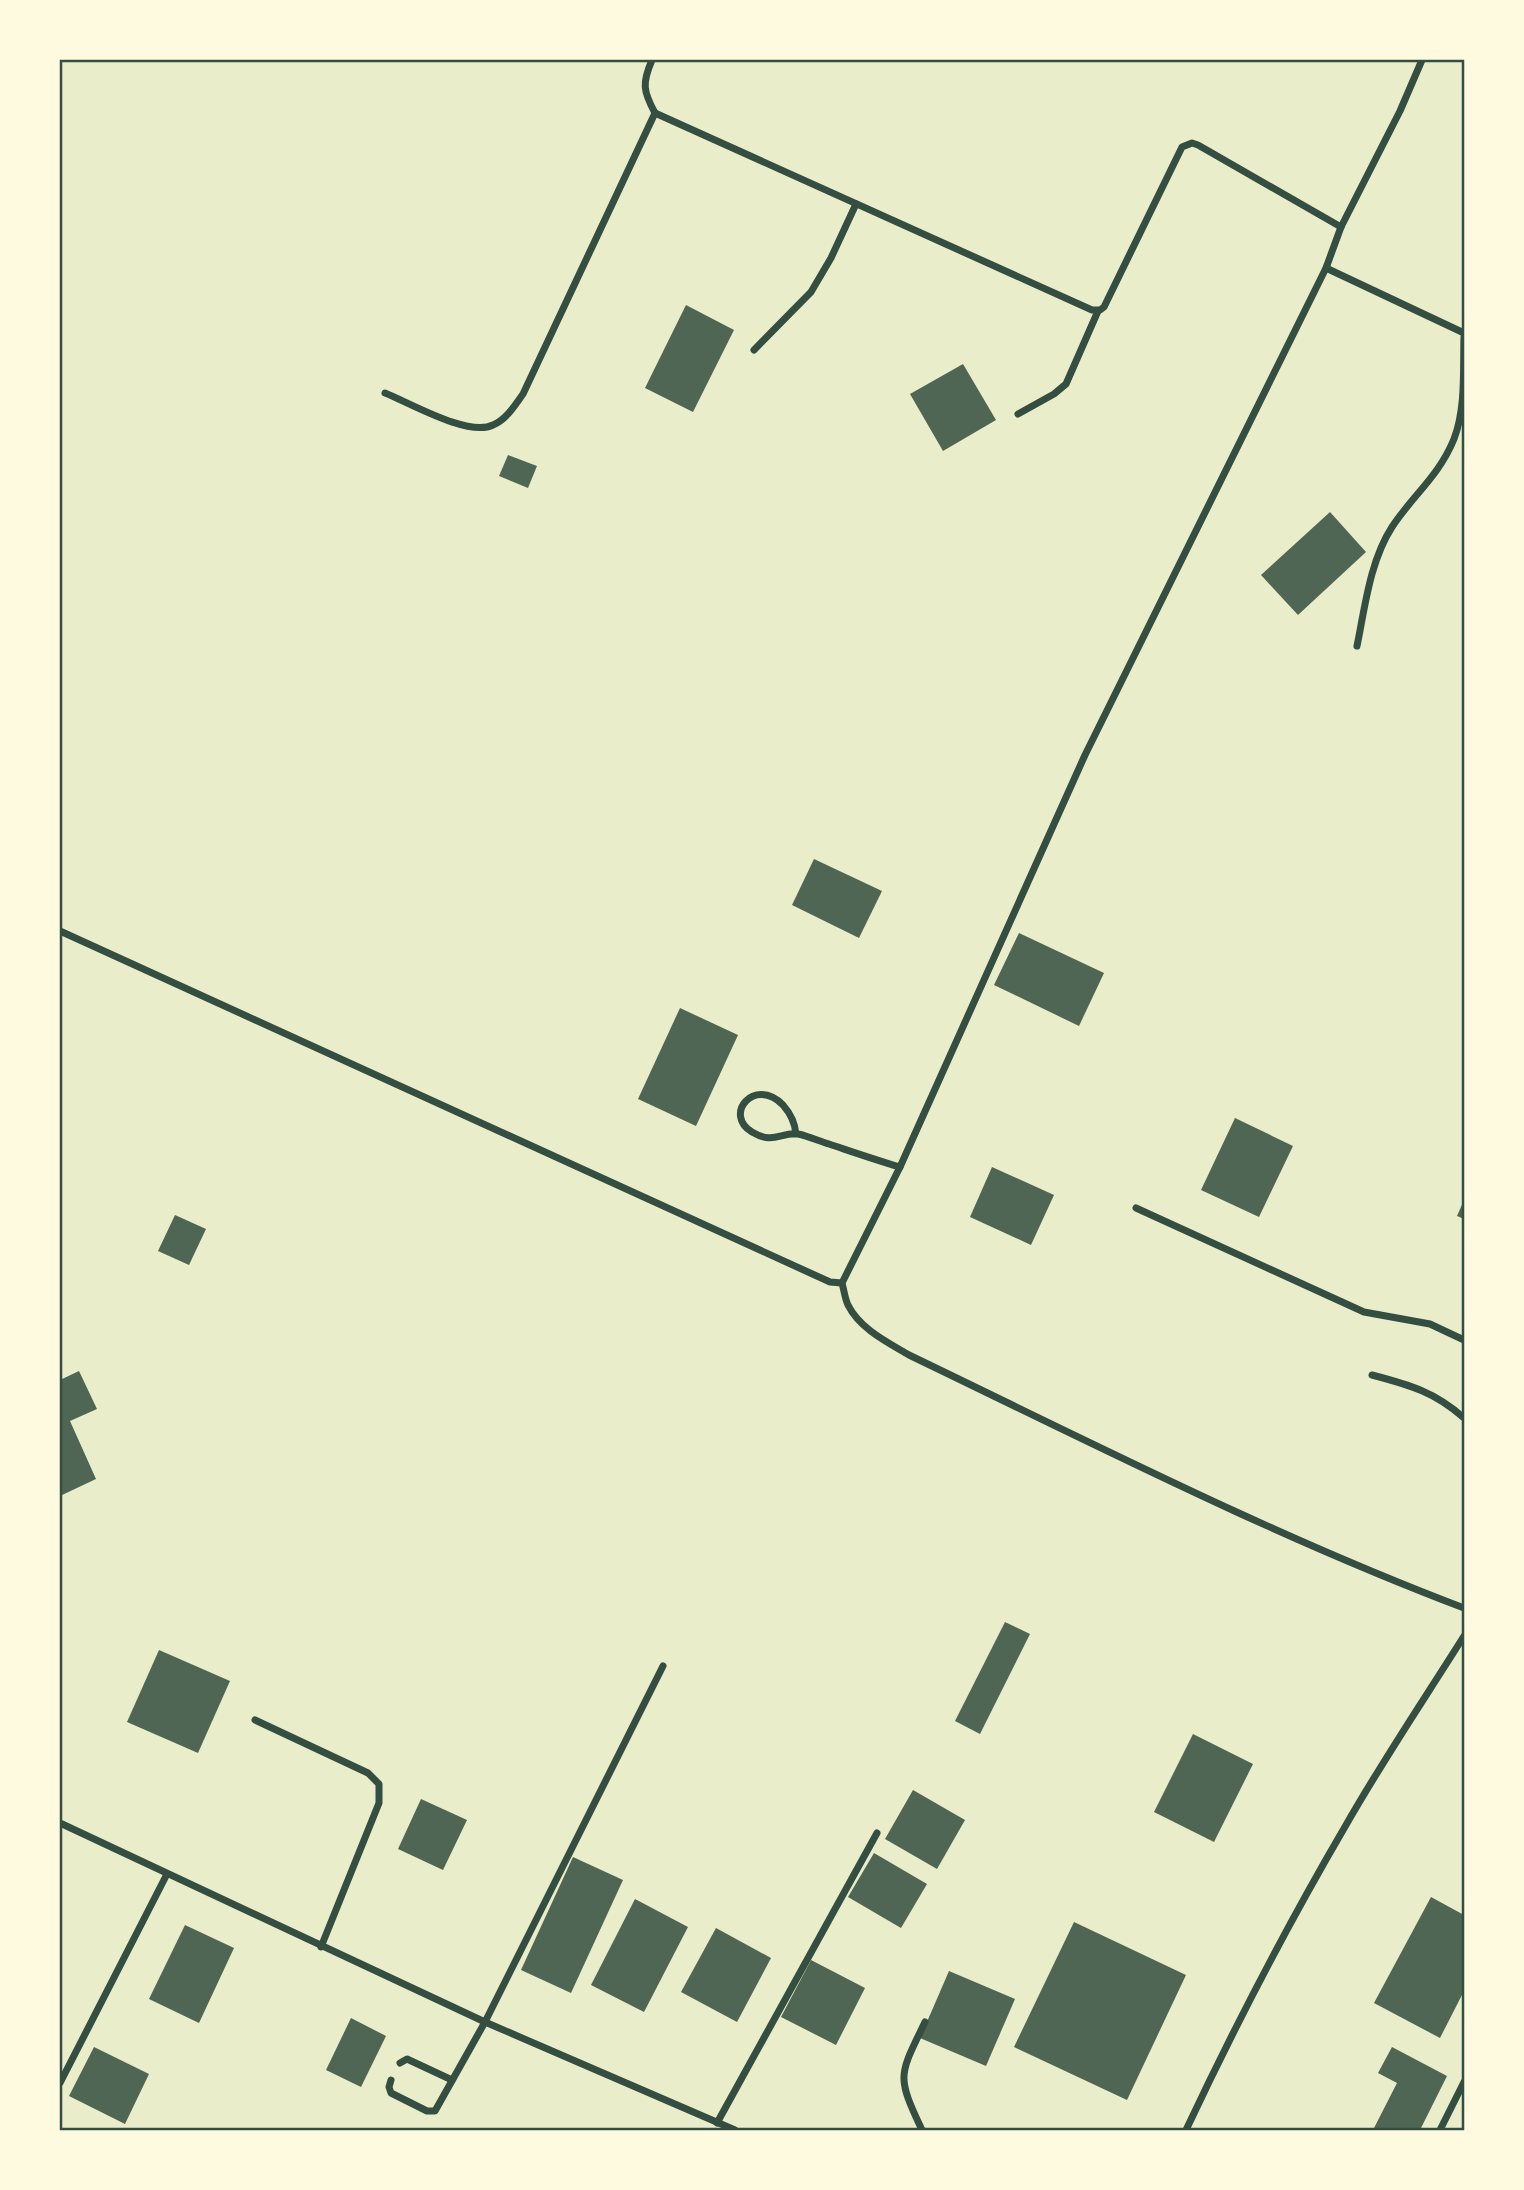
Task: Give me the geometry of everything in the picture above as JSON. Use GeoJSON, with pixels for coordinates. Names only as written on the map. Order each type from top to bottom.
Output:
{"type":"FeatureCollection","features":[{"type":"Feature","properties":{"kind":"street"},"geometry":{"type":"LineString","coordinates":[[652,60],[644,84],[655,113],[1098,311]]}},
{"type":"Feature","properties":{"kind":"street"},"geometry":{"type":"LineString","coordinates":[[1422,60],[1400,111],[1341,227],[1326,268],[1085,755],[900,1167],[842,1283],[848,1305],[861,1322],[880,1338],[909,1355],[1179,1485],[1312,1545],[1465,1608]]}},
{"type":"Feature","properties":{"kind":"street"},"geometry":{"type":"LineString","coordinates":[[385,393],[461,426],[492,426],[509,413],[523,394],[655,113]]}},
{"type":"Feature","properties":{"kind":"street"},"geometry":{"type":"LineString","coordinates":[[1018,414],[1054,394],[1066,384],[1098,311],[1104,307],[1182,147],[1198,145],[1341,227]]}},
{"type":"Feature","properties":{"kind":"street"},"geometry":{"type":"LineString","coordinates":[[754,350],[774,327],[801,304],[817,283],[856,204]]}},
{"type":"Feature","properties":{"kind":"street"},"geometry":{"type":"LineString","coordinates":[[1326,268],[1465,335],[1460,415],[1454,438],[1436,473],[1393,525],[1386,538],[1369,589],[1357,646]]}},
{"type":"Feature","properties":{"kind":"street"},"geometry":{"type":"LineString","coordinates":[[60,932],[830,1282],[842,1283]]}},
{"type":"Feature","properties":{"kind":"street"},"geometry":{"type":"LineString","coordinates":[[796,1134],[795,1124],[786,1109],[768,1094],[758,1094],[742,1107],[742,1123],[764,1138],[775,1139],[796,1134],[900,1167]]}},
{"type":"Feature","properties":{"kind":"street"},"geometry":{"type":"LineString","coordinates":[[1136,1208],[1364,1312],[1423,1322],[1465,1339]]}},
{"type":"Feature","properties":{"kind":"street"},"geometry":{"type":"LineString","coordinates":[[1372,1375],[1425,1390],[1465,1418]]}},
{"type":"Feature","properties":{"kind":"street"},"geometry":{"type":"LineString","coordinates":[[1186,2130],[1252,1995],[1347,1822],[1465,1636]]}},
{"type":"Feature","properties":{"kind":"street"},"geometry":{"type":"LineString","coordinates":[[391,2080],[391,2093],[433,2112],[485,2022],[663,1666]]}},
{"type":"Feature","properties":{"kind":"street"},"geometry":{"type":"LineString","coordinates":[[255,1720],[368,1773],[375,1779],[380,1790],[374,1817],[321,1947]]}},
{"type":"Feature","properties":{"kind":"street"},"geometry":{"type":"LineString","coordinates":[[60,1823],[485,2022],[734,2130]]}},
{"type":"Feature","properties":{"kind":"street"},"geometry":{"type":"LineString","coordinates":[[717,2123],[877,1832]]}},
{"type":"Feature","properties":{"kind":"street"},"geometry":{"type":"LineString","coordinates":[[60,2081],[167,1874]]}},
{"type":"Feature","properties":{"kind":"street"},"geometry":{"type":"LineString","coordinates":[[922,2130],[907,2100],[902,2080],[905,2064],[925,2022]]}},
{"type":"Feature","properties":{"kind":"street"},"geometry":{"type":"LineString","coordinates":[[400,2063],[407,2059],[452,2080]]}},
{"type":"Feature","properties":{"kind":"street"},"geometry":{"type":"LineString","coordinates":[[1440,2130],[1465,2082]]}},
{"type":"Feature","properties":{"kind":"building"},"geometry":{"type":"Polygon","coordinates":[[[686,305],[734,330],[693,412],[645,388],[686,305]]]}},
{"type":"Feature","properties":{"kind":"building"},"geometry":{"type":"Polygon","coordinates":[[[963,364],[996,420],[943,451],[910,394],[963,364]]]}},
{"type":"Feature","properties":{"kind":"building"},"geometry":{"type":"Polygon","coordinates":[[[508,455],[537,466],[528,488],[499,476],[508,455]]]}},
{"type":"Feature","properties":{"kind":"building"},"geometry":{"type":"Polygon","coordinates":[[[1330,512],[1366,552],[1298,615],[1261,575],[1330,512]]]}},
{"type":"Feature","properties":{"kind":"building"},"geometry":{"type":"Polygon","coordinates":[[[814,859],[882,891],[859,938],[792,905],[814,859]]]}},
{"type":"Feature","properties":{"kind":"building"},"geometry":{"type":"Polygon","coordinates":[[[1019,933],[1104,973],[1079,1026],[994,985],[1019,933]]]}},
{"type":"Feature","properties":{"kind":"building"},"geometry":{"type":"Polygon","coordinates":[[[680,1008],[738,1035],[696,1126],[638,1099],[680,1008]]]}},
{"type":"Feature","properties":{"kind":"building"},"geometry":{"type":"Polygon","coordinates":[[[1235,1118],[1293,1146],[1259,1217],[1201,1190],[1235,1118]]]}},
{"type":"Feature","properties":{"kind":"building"},"geometry":{"type":"Polygon","coordinates":[[[992,1167],[1054,1195],[1031,1245],[970,1217],[992,1167]]]}},
{"type":"Feature","properties":{"kind":"building"},"geometry":{"type":"Polygon","coordinates":[[[1464,1200],[1464,1219],[1457,1216],[1464,1200]]]}},
{"type":"Feature","properties":{"kind":"building"},"geometry":{"type":"Polygon","coordinates":[[[175,1215],[206,1229],[189,1265],[158,1251],[175,1215]]]}},
{"type":"Feature","properties":{"kind":"building"},"geometry":{"type":"Polygon","coordinates":[[[79,1371],[97,1409],[70,1421],[96,1479],[60,1496],[60,1380],[79,1371]]]}},
{"type":"Feature","properties":{"kind":"building"},"geometry":{"type":"Polygon","coordinates":[[[1005,1622],[1030,1634],[980,1734],[955,1721],[1005,1622]]]}},
{"type":"Feature","properties":{"kind":"building"},"geometry":{"type":"Polygon","coordinates":[[[159,1650],[230,1681],[198,1753],[127,1722],[159,1650]]]}},
{"type":"Feature","properties":{"kind":"building"},"geometry":{"type":"Polygon","coordinates":[[[1193,1734],[1253,1764],[1214,1842],[1154,1812],[1193,1734]]]}},
{"type":"Feature","properties":{"kind":"building"},"geometry":{"type":"Polygon","coordinates":[[[913,1790],[965,1820],[937,1869],[885,1839],[913,1790]]]}},
{"type":"Feature","properties":{"kind":"building"},"geometry":{"type":"Polygon","coordinates":[[[421,1799],[467,1820],[443,1870],[398,1849],[421,1799]]]}},
{"type":"Feature","properties":{"kind":"building"},"geometry":{"type":"Polygon","coordinates":[[[874,1853],[927,1884],[901,1928],[848,1897],[874,1853]]]}},
{"type":"Feature","properties":{"kind":"building"},"geometry":{"type":"Polygon","coordinates":[[[573,1857],[623,1880],[571,1993],[521,1970],[573,1857]]]}},
{"type":"Feature","properties":{"kind":"building"},"geometry":{"type":"Polygon","coordinates":[[[1431,1897],[1464,1915],[1464,1991],[1440,2038],[1374,2003],[1431,1897]]]}},
{"type":"Feature","properties":{"kind":"building"},"geometry":{"type":"Polygon","coordinates":[[[635,1899],[688,1927],[644,2012],[591,1985],[635,1899]]]}},
{"type":"Feature","properties":{"kind":"building"},"geometry":{"type":"Polygon","coordinates":[[[1074,1922],[1186,1975],[1127,2100],[1014,2047],[1074,1922]]]}},
{"type":"Feature","properties":{"kind":"building"},"geometry":{"type":"Polygon","coordinates":[[[185,1925],[234,1948],[199,2023],[149,1999],[185,1925]]]}},
{"type":"Feature","properties":{"kind":"building"},"geometry":{"type":"Polygon","coordinates":[[[716,1928],[771,1958],[737,2022],[681,1992],[716,1928]]]}},
{"type":"Feature","properties":{"kind":"building"},"geometry":{"type":"Polygon","coordinates":[[[811,1960],[865,1988],[836,2045],[781,2017],[811,1960]]]}},
{"type":"Feature","properties":{"kind":"building"},"geometry":{"type":"Polygon","coordinates":[[[949,1971],[1015,1999],[986,2066],[920,2038],[949,1971]]]}},
{"type":"Feature","properties":{"kind":"building"},"geometry":{"type":"Polygon","coordinates":[[[351,2018],[386,2036],[361,2087],[326,2070],[351,2018]]]}},
{"type":"Feature","properties":{"kind":"building"},"geometry":{"type":"Polygon","coordinates":[[[94,2047],[149,2074],[125,2124],[69,2096],[94,2047]]]}},
{"type":"Feature","properties":{"kind":"building"},"geometry":{"type":"Polygon","coordinates":[[[1392,2047],[1447,2076],[1420,2130],[1373,2130],[1397,2083],[1378,2073],[1392,2047]]]}}]}
